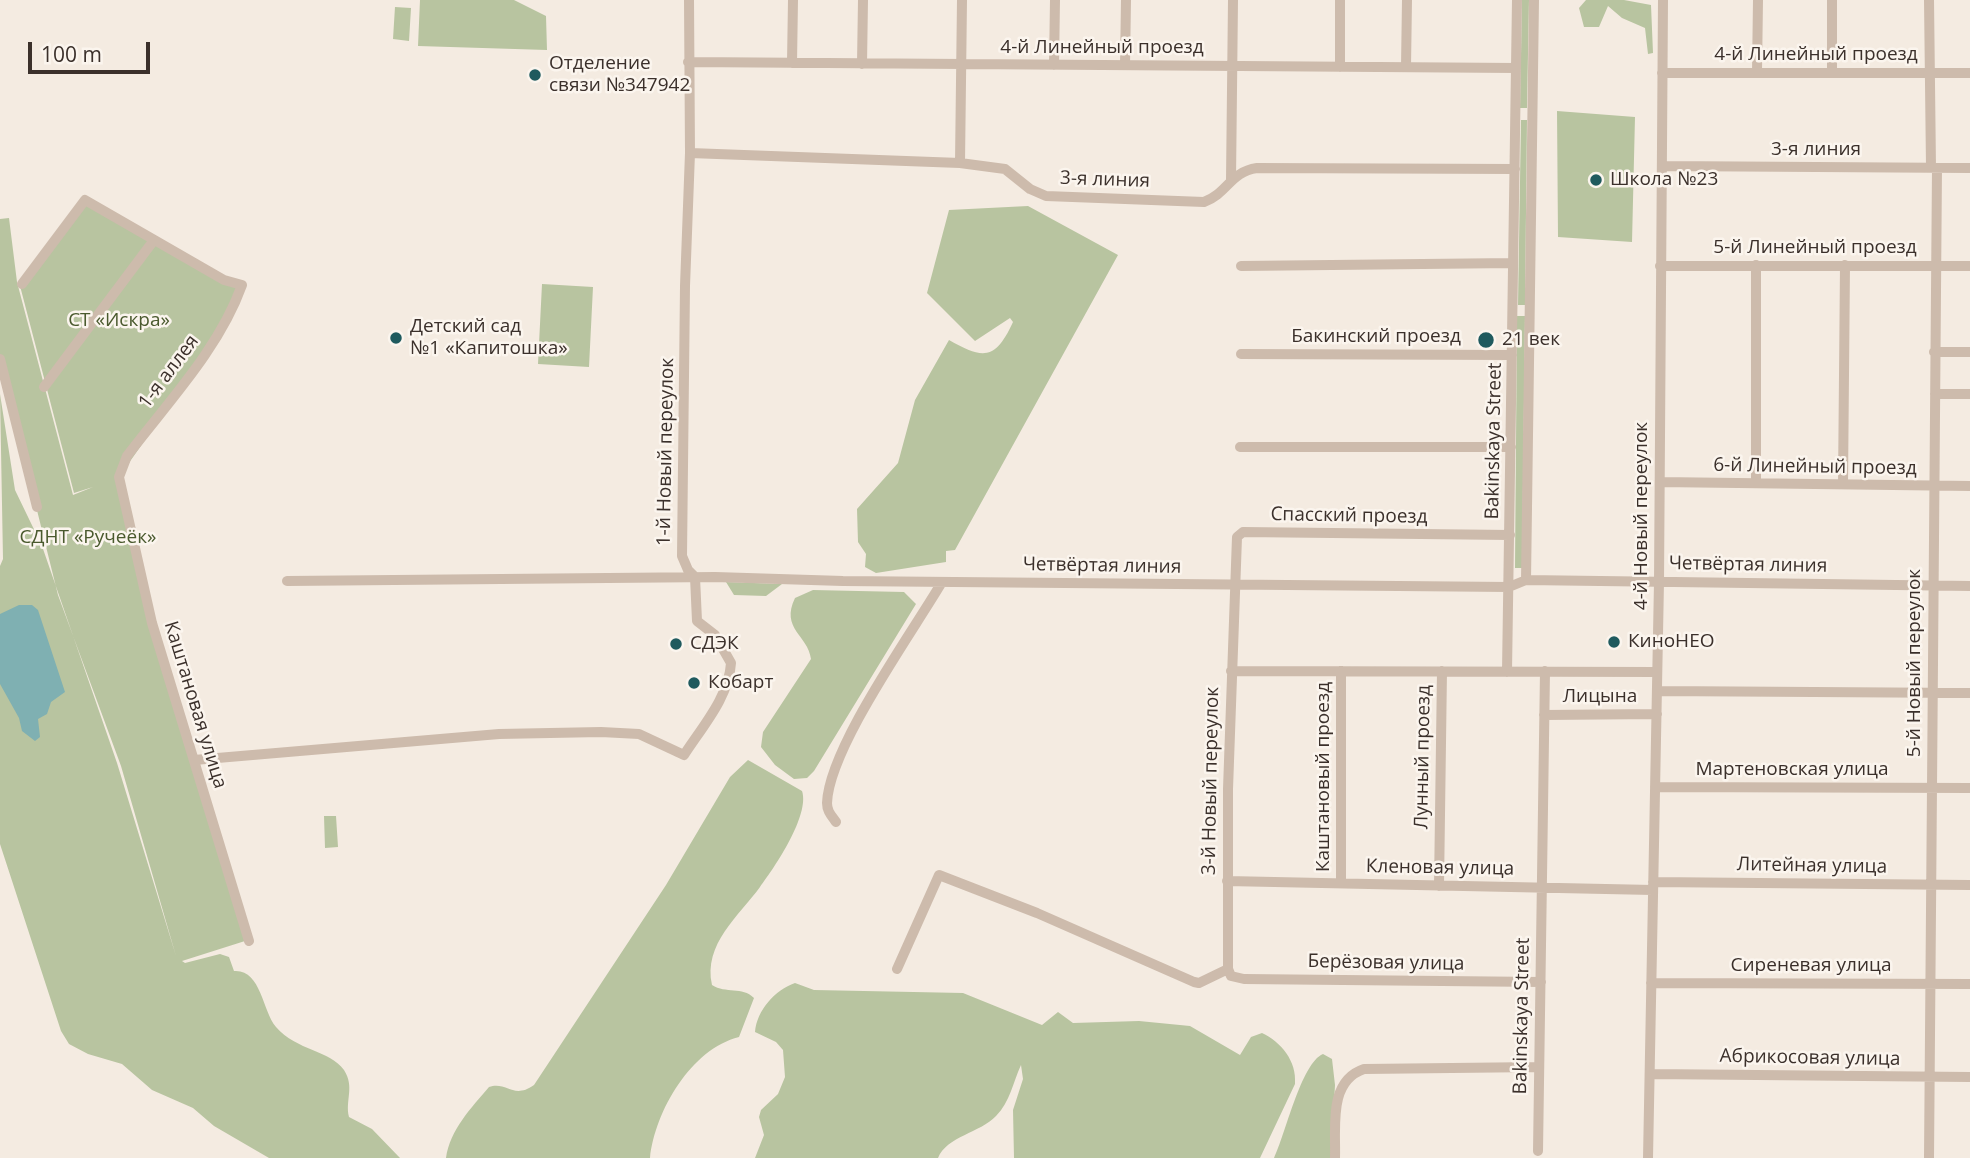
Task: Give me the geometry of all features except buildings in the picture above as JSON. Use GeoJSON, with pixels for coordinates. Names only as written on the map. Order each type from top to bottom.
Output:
{"type":"FeatureCollection","features":[{"type":"Feature","properties":{"kind":"street","name":"1-й Новый переулок"},"geometry":{"type":"LineString","coordinates":[[194,760],[499,734],[601,732],[639,734],[684,755],[724,694],[731,663],[715,635],[697,621],[695,577],[688,570],[682,556],[685,286],[690,153],[689,0]]}},
{"type":"Feature","properties":{"kind":"street"},"geometry":{"type":"LineString","coordinates":[[792,64],[793,0]]}},
{"type":"Feature","properties":{"kind":"street"},"geometry":{"type":"LineString","coordinates":[[862,64],[863,0]]}},
{"type":"Feature","properties":{"kind":"street"},"geometry":{"type":"LineString","coordinates":[[960,163],[962,0]]}},
{"type":"Feature","properties":{"kind":"street"},"geometry":{"type":"LineString","coordinates":[[1054,65],[1055,0]]}},
{"type":"Feature","properties":{"kind":"street"},"geometry":{"type":"LineString","coordinates":[[1125,65],[1126,0]]}},
{"type":"Feature","properties":{"kind":"street"},"geometry":{"type":"LineString","coordinates":[[1231,180],[1233,0]]}},
{"type":"Feature","properties":{"kind":"street"},"geometry":{"type":"LineString","coordinates":[[1340,0],[1340,67]]}},
{"type":"Feature","properties":{"kind":"street"},"geometry":{"type":"LineString","coordinates":[[1406,67],[1407,0]]}},
{"type":"Feature","properties":{"kind":"street","name":"Bakinskaya Street"},"geometry":{"type":"LineString","coordinates":[[1507,672],[1517,0]]}},
{"type":"Feature","properties":{"kind":"street","name":"Bakinskaya Street"},"geometry":{"type":"LineString","coordinates":[[1527,580],[1534,0]]}},
{"type":"Feature","properties":{"kind":"street","name":"4-й Новый переулок"},"geometry":{"type":"LineString","coordinates":[[1648,1158],[1659,582],[1662,0]]}},
{"type":"Feature","properties":{"kind":"street"},"geometry":{"type":"LineString","coordinates":[[1757,72],[1758,0]]}},
{"type":"Feature","properties":{"kind":"street"},"geometry":{"type":"LineString","coordinates":[[1832,0],[1832,71]]}},
{"type":"Feature","properties":{"kind":"street","name":"5-й Новый переулок"},"geometry":{"type":"LineString","coordinates":[[1929,0],[1928,72],[1934,168],[1935,266],[1929,1158]]}},
{"type":"Feature","properties":{"kind":"street","name":"4-й Линейный проезд"},"geometry":{"type":"LineString","coordinates":[[688,62],[1516,68]]}},
{"type":"Feature","properties":{"kind":"street","name":"4-й Линейный проезд"},"geometry":{"type":"LineString","coordinates":[[1662,73],[1970,73]]}},
{"type":"Feature","properties":{"kind":"street"},"geometry":{"type":"LineString","coordinates":[[1516,116],[1533,116]]}},
{"type":"Feature","properties":{"kind":"street","name":"3-я линия"},"geometry":{"type":"LineString","coordinates":[[690,153],[960,163],[1005,169],[1030,189],[1046,196],[1204,202],[1216,197],[1241,170],[1257,168],[1515,169]]}},
{"type":"Feature","properties":{"kind":"street","name":"3-я линия"},"geometry":{"type":"LineString","coordinates":[[1662,166],[1970,168]]}},
{"type":"Feature","properties":{"kind":"street"},"geometry":{"type":"LineString","coordinates":[[22,284],[85,200],[154,240],[44,387]]}},
{"type":"Feature","properties":{"kind":"street","name":"1-я аллея"},"geometry":{"type":"LineString","coordinates":[[119,477],[127,456],[219,336],[233,312],[242,285],[224,280],[154,240]]}},
{"type":"Feature","properties":{"kind":"street"},"geometry":{"type":"LineString","coordinates":[[1241,265],[1513,263]]}},
{"type":"Feature","properties":{"kind":"street"},"geometry":{"type":"LineString","coordinates":[[1756,265],[1756,483]]}},
{"type":"Feature","properties":{"kind":"street"},"geometry":{"type":"LineString","coordinates":[[1843,484],[1845,265]]}},
{"type":"Feature","properties":{"kind":"street","name":"5-й Линейный проезд"},"geometry":{"type":"LineString","coordinates":[[1660,266],[1970,266]]}},
{"type":"Feature","properties":{"kind":"street"},"geometry":{"type":"LineString","coordinates":[[1512,312],[1530,312]]}},
{"type":"Feature","properties":{"kind":"street"},"geometry":{"type":"LineString","coordinates":[[1934,352],[1970,352]]}},
{"type":"Feature","properties":{"kind":"street","name":"Бакинский проезд"},"geometry":{"type":"LineString","coordinates":[[1241,354],[1512,355]]}},
{"type":"Feature","properties":{"kind":"street"},"geometry":{"type":"LineString","coordinates":[[1,364],[37,507]]}},
{"type":"Feature","properties":{"kind":"street"},"geometry":{"type":"LineString","coordinates":[[1935,394],[1970,394]]}},
{"type":"Feature","properties":{"kind":"street"},"geometry":{"type":"LineString","coordinates":[[1240,447],[1511,447]]}},
{"type":"Feature","properties":{"kind":"street","name":"Каштановая улица"},"geometry":{"type":"LineString","coordinates":[[119,477],[152,623],[249,941]]}},
{"type":"Feature","properties":{"kind":"street","name":"6-й Линейный проезд"},"geometry":{"type":"LineString","coordinates":[[1660,482],[1970,486]]}},
{"type":"Feature","properties":{"kind":"street","name":"Спасский проезд"},"geometry":{"type":"LineString","coordinates":[[1235,585],[1235,543],[1243,532],[1510,535]]}},
{"type":"Feature","properties":{"kind":"street","name":"Четвёртая линия"},"geometry":{"type":"LineString","coordinates":[[287,581],[695,577],[1509,587]]}},
{"type":"Feature","properties":{"kind":"street"},"geometry":{"type":"LineString","coordinates":[[1509,587],[1527,580]]}},
{"type":"Feature","properties":{"kind":"street","name":"Четвёртая линия"},"geometry":{"type":"LineString","coordinates":[[1527,580],[1970,586]]}},
{"type":"Feature","properties":{"kind":"street"},"geometry":{"type":"LineString","coordinates":[[836,822],[828,813],[827,802],[838,760],[942,582]]}},
{"type":"Feature","properties":{"kind":"street","name":"3-й Новый переулок"},"geometry":{"type":"LineString","coordinates":[[1229,972],[1227,881],[1235,585]]}},
{"type":"Feature","properties":{"kind":"street"},"geometry":{"type":"LineString","coordinates":[[1231,671],[1657,672]]}},
{"type":"Feature","properties":{"kind":"street","name":"Каштановый проезд"},"geometry":{"type":"LineString","coordinates":[[1341,671],[1341,884]]}},
{"type":"Feature","properties":{"kind":"street","name":"Лунный проезд"},"geometry":{"type":"LineString","coordinates":[[1439,886],[1442,671]]}},
{"type":"Feature","properties":{"kind":"street","name":"Bakinskaya Street"},"geometry":{"type":"LineString","coordinates":[[1538,1151],[1545,671]]}},
{"type":"Feature","properties":{"kind":"street"},"geometry":{"type":"LineString","coordinates":[[1657,691],[1970,693]]}},
{"type":"Feature","properties":{"kind":"street","name":"Лицына"},"geometry":{"type":"LineString","coordinates":[[1544,715],[1657,714]]}},
{"type":"Feature","properties":{"kind":"street","name":"Мартеновская улица"},"geometry":{"type":"LineString","coordinates":[[1655,787],[1970,788]]}},
{"type":"Feature","properties":{"kind":"street"},"geometry":{"type":"LineString","coordinates":[[897,969],[940,875],[1037,913],[1194,982],[1199,983],[1229,972]]}},
{"type":"Feature","properties":{"kind":"street","name":"Кленовая улица"},"geometry":{"type":"LineString","coordinates":[[1227,881],[1542,888],[1653,886]]}},
{"type":"Feature","properties":{"kind":"street","name":"Литейная улица"},"geometry":{"type":"LineString","coordinates":[[1653,886],[1970,885]]}},
{"type":"Feature","properties":{"kind":"street","name":"Берёзовая улица"},"geometry":{"type":"LineString","coordinates":[[1229,972],[1244,979],[1541,982]]}},
{"type":"Feature","properties":{"kind":"street","name":"Сиреневая улица"},"geometry":{"type":"LineString","coordinates":[[1651,983],[1970,984]]}},
{"type":"Feature","properties":{"kind":"street"},"geometry":{"type":"LineString","coordinates":[[1335,1158],[1339,1092],[1346,1078],[1364,1069],[1539,1067]]}},
{"type":"Feature","properties":{"kind":"street","name":"Абрикосовая улица"},"geometry":{"type":"LineString","coordinates":[[1650,1074],[1970,1077]]}},
{"type":"Feature","properties":{"kind":"green space"},"geometry":{"type":"Polygon","coordinates":[[[420,0],[514,0],[546,16],[547,50],[418,46],[420,0]]]}},
{"type":"Feature","properties":{"kind":"green space"},"geometry":{"type":"Polygon","coordinates":[[[1522,0],[1529,0],[1527,108],[1520,108],[1522,0]]]}},
{"type":"Feature","properties":{"kind":"green space"},"geometry":{"type":"Polygon","coordinates":[[[1586,0],[1624,0],[1651,5],[1653,53],[1648,54],[1645,28],[1622,18],[1608,6],[1599,27],[1584,27],[1579,8],[1586,0]]]}},
{"type":"Feature","properties":{"kind":"green space"},"geometry":{"type":"Polygon","coordinates":[[[395,7],[411,8],[409,41],[393,39],[395,7]]]}},
{"type":"Feature","properties":{"kind":"green space"},"geometry":{"type":"Polygon","coordinates":[[[1557,111],[1635,117],[1632,242],[1558,237],[1557,111]]]}},
{"type":"Feature","properties":{"kind":"green space"},"geometry":{"type":"Polygon","coordinates":[[[1521,120],[1527,120],[1525,305],[1518,305],[1521,120]]]}},
{"type":"Feature","properties":{"kind":"green space"},"geometry":{"type":"Polygon","coordinates":[[[80,200],[241,286],[221,332],[119,477],[152,623],[245,941],[182,961],[185,963],[220,954],[229,957],[234,971],[243,972],[255,983],[271,1020],[284,1035],[330,1058],[344,1070],[349,1082],[349,1117],[372,1129],[400,1158],[269,1158],[214,1126],[193,1108],[152,1090],[122,1064],[88,1054],[69,1044],[61,1031],[0,844],[0,566],[3,559],[0,394],[15,490],[42,546],[56,585],[3,373],[0,373],[0,219],[9,218],[17,282],[73,495],[93,487],[74,493],[19,282],[80,200]],[[73,636],[117,763],[176,956],[121,766],[73,636]]]}},
{"type":"Feature","properties":{"kind":"green space"},"geometry":{"type":"Polygon","coordinates":[[[1028,206],[1118,255],[955,550],[946,551],[946,562],[876,573],[865,567],[866,554],[858,542],[857,509],[898,463],[915,400],[949,340],[971,351],[987,353],[1000,344],[1013,322],[1010,318],[975,341],[927,293],[949,210],[1028,206]]]}},
{"type":"Feature","properties":{"kind":"green space"},"geometry":{"type":"Polygon","coordinates":[[[542,284],[593,287],[589,367],[538,364],[542,284]]]}},
{"type":"Feature","properties":{"kind":"green space"},"geometry":{"type":"Polygon","coordinates":[[[1517,316],[1525,316],[1522,568],[1515,568],[1517,316]]]}},
{"type":"Feature","properties":{"kind":"green space"},"geometry":{"type":"Polygon","coordinates":[[[726,582],[782,584],[766,596],[734,595],[726,582]]]}},
{"type":"Feature","properties":{"kind":"green space"},"geometry":{"type":"Polygon","coordinates":[[[813,590],[904,592],[916,604],[814,771],[807,778],[794,779],[775,765],[761,747],[763,732],[811,659],[793,625],[791,609],[795,598],[813,590]]]}},
{"type":"Feature","properties":{"kind":"green space"},"geometry":{"type":"Polygon","coordinates":[[[748,760],[802,791],[801,813],[782,854],[725,931],[713,956],[712,985],[744,992],[754,998],[739,1037],[706,1054],[678,1084],[659,1121],[650,1158],[446,1158],[457,1129],[489,1087],[501,1086],[521,1091],[534,1085],[666,885],[730,777],[748,760]]]}},
{"type":"Feature","properties":{"kind":"green space"},"geometry":{"type":"Polygon","coordinates":[[[324,816],[336,816],[338,847],[325,848],[324,816]]]}},
{"type":"Feature","properties":{"kind":"green space"},"geometry":{"type":"Polygon","coordinates":[[[795,983],[814,990],[963,993],[1042,1025],[1058,1012],[1073,1023],[1139,1021],[1190,1026],[1240,1055],[1251,1037],[1262,1033],[1286,1053],[1293,1068],[1295,1084],[1260,1158],[1014,1158],[1013,1110],[1023,1079],[1021,1065],[1008,1098],[996,1116],[949,1145],[938,1158],[755,1158],[764,1135],[759,1117],[761,1110],[778,1094],[785,1077],[783,1050],[776,1042],[755,1032],[756,1024],[768,1002],[795,983]]]}},
{"type":"Feature","properties":{"kind":"green space"},"geometry":{"type":"Polygon","coordinates":[[[1323,1054],[1332,1059],[1335,1085],[1331,1158],[1274,1158],[1301,1085],[1315,1060],[1323,1054]]]}},
{"type":"Feature","properties":{"kind":"water"},"geometry":{"type":"Polygon","coordinates":[[[19,605],[32,605],[38,610],[65,692],[51,702],[47,714],[38,719],[40,737],[35,741],[22,731],[19,718],[0,684],[0,614],[19,605]]]}},
{"type":"Feature","properties":{"kind":"place","name":"Отделение связи №347942"},"geometry":{"type":"Point","coordinates":[535,75]}},
{"type":"Feature","properties":{"kind":"place","name":"Школа №23"},"geometry":{"type":"Point","coordinates":[1596,180]}},
{"type":"Feature","properties":{"kind":"place","name":"Детский сад №1 «Капитошка»"},"geometry":{"type":"Point","coordinates":[396,338]}},
{"type":"Feature","properties":{"kind":"place","name":"21 век"},"geometry":{"type":"Point","coordinates":[1486,340]}},
{"type":"Feature","properties":{"kind":"place","name":"КиноНЕО"},"geometry":{"type":"Point","coordinates":[1614,642]}},
{"type":"Feature","properties":{"kind":"place","name":"СДЭК"},"geometry":{"type":"Point","coordinates":[676,644]}},
{"type":"Feature","properties":{"kind":"place","name":"Кобарт"},"geometry":{"type":"Point","coordinates":[694,683]}},
{"type":"Feature","properties":{"kind":"park label","name":"СТ «Искра»"},"geometry":{"type":"Point","coordinates":[119,321]}},
{"type":"Feature","properties":{"kind":"park label","name":"СДНТ «Ручеёк»"},"geometry":{"type":"Point","coordinates":[88,538]}}]}
